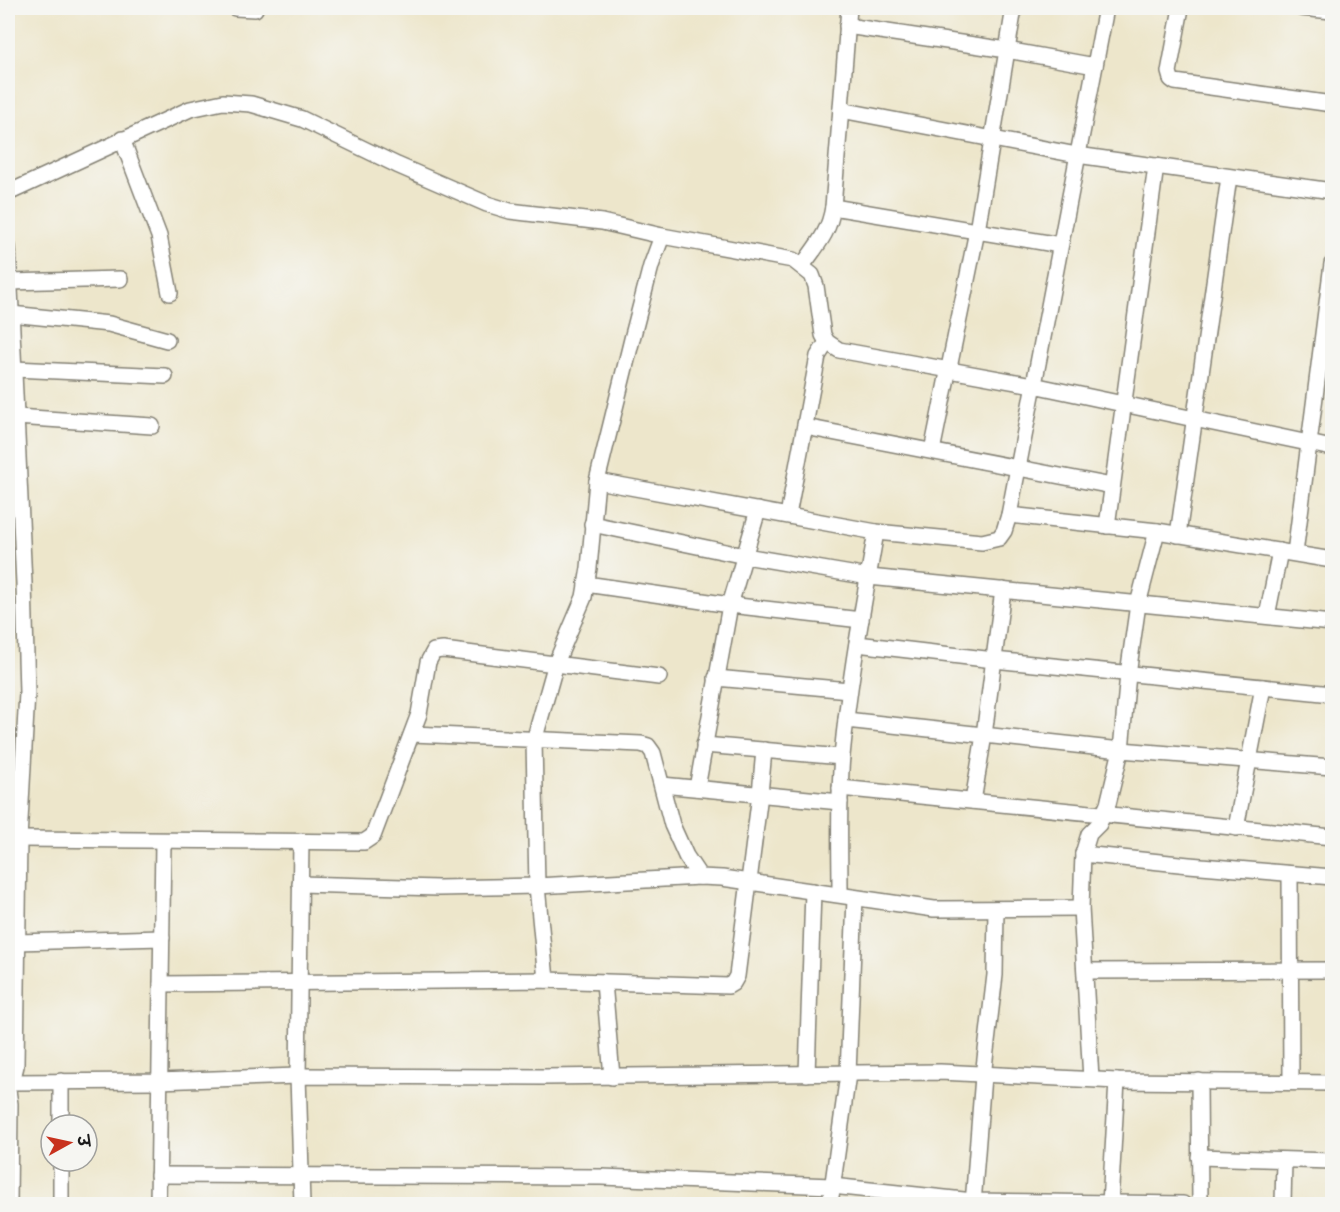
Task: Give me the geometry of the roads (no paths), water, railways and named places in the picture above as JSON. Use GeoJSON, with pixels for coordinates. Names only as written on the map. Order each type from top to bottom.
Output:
{"type":"FeatureCollection","features":[{"type":"Feature","properties":{"kind":"street"},"geometry":{"type":"LineString","coordinates":[[235,8],[255,9]]}},
{"type":"Feature","properties":{"kind":"street"},"geometry":{"type":"LineString","coordinates":[[802,266],[826,234],[830,224],[849,8]]}},
{"type":"Feature","properties":{"kind":"street"},"geometry":{"type":"LineString","coordinates":[[932,451],[977,231],[1014,8]]}},
{"type":"Feature","properties":{"kind":"street"},"geometry":{"type":"LineString","coordinates":[[597,481],[876,532],[982,542],[999,538],[1004,531],[1009,514],[1106,8]]}},
{"type":"Feature","properties":{"kind":"street"},"geometry":{"type":"LineString","coordinates":[[1181,8],[1169,72],[1171,79],[1175,82],[1332,104]]}},
{"type":"Feature","properties":{"kind":"street"},"geometry":{"type":"LineString","coordinates":[[1301,8],[1332,11]]}},
{"type":"Feature","properties":{"kind":"street"},"geometry":{"type":"LineString","coordinates":[[847,26],[1095,66]]}},
{"type":"Feature","properties":{"kind":"street"},"geometry":{"type":"LineString","coordinates":[[8,193],[190,109],[224,102],[251,104],[302,119],[486,204],[510,211],[602,222],[662,236],[793,260],[812,275],[816,286],[821,326],[827,342],[840,350],[1033,385],[1332,448]]}},
{"type":"Feature","properties":{"kind":"street"},"geometry":{"type":"LineString","coordinates":[[841,110],[1077,155],[1332,191]]}},
{"type":"Feature","properties":{"kind":"street"},"geometry":{"type":"LineString","coordinates":[[122,139],[159,236],[170,293]]}},
{"type":"Feature","properties":{"kind":"street"},"geometry":{"type":"LineString","coordinates":[[1107,525],[1156,166]]}},
{"type":"Feature","properties":{"kind":"street"},"geometry":{"type":"LineString","coordinates":[[1178,535],[1230,177]]}},
{"type":"Feature","properties":{"kind":"street"},"geometry":{"type":"LineString","coordinates":[[833,207],[1060,245]]}},
{"type":"Feature","properties":{"kind":"street"},"geometry":{"type":"LineString","coordinates":[[546,980],[537,886],[534,741],[556,663],[584,597],[597,481],[651,266],[662,236]]}},
{"type":"Feature","properties":{"kind":"street"},"geometry":{"type":"LineString","coordinates":[[8,247],[27,693],[18,839],[16,1066],[9,1086],[9,1204]]}},
{"type":"Feature","properties":{"kind":"street"},"geometry":{"type":"LineString","coordinates":[[1268,616],[1288,552],[1310,444],[1332,264]]}},
{"type":"Feature","properties":{"kind":"street"},"geometry":{"type":"LineString","coordinates":[[10,282],[120,279]]}},
{"type":"Feature","properties":{"kind":"street"},"geometry":{"type":"LineString","coordinates":[[12,314],[109,324],[167,340]]}},
{"type":"Feature","properties":{"kind":"street"},"geometry":{"type":"LineString","coordinates":[[788,515],[818,356],[827,342]]}},
{"type":"Feature","properties":{"kind":"street"},"geometry":{"type":"LineString","coordinates":[[14,369],[165,376]]}},
{"type":"Feature","properties":{"kind":"street"},"geometry":{"type":"LineString","coordinates":[[16,417],[152,426]]}},
{"type":"Feature","properties":{"kind":"street"},"geometry":{"type":"LineString","coordinates":[[804,427],[1112,486]]}},
{"type":"Feature","properties":{"kind":"street"},"geometry":{"type":"LineString","coordinates":[[697,788],[730,605],[758,510]]}},
{"type":"Feature","properties":{"kind":"street"},"geometry":{"type":"LineString","coordinates":[[1009,514],[1157,531],[1332,560]]}},
{"type":"Feature","properties":{"kind":"street"},"geometry":{"type":"LineString","coordinates":[[592,524],[745,556],[869,577],[1332,623]]}},
{"type":"Feature","properties":{"kind":"street"},"geometry":{"type":"LineString","coordinates":[[1091,1078],[1081,908],[1083,854],[1089,834],[1104,815],[1121,750],[1128,674],[1138,604],[1157,531]]}},
{"type":"Feature","properties":{"kind":"street"},"geometry":{"type":"LineString","coordinates":[[830,1204],[848,1074],[847,896],[840,795],[842,757],[849,690],[876,532]]}},
{"type":"Feature","properties":{"kind":"street"},"geometry":{"type":"LineString","coordinates":[[586,584],[730,605],[861,620]]}},
{"type":"Feature","properties":{"kind":"street"},"geometry":{"type":"LineString","coordinates":[[973,801],[1003,590]]}},
{"type":"Feature","properties":{"kind":"street"},"geometry":{"type":"LineString","coordinates":[[857,644],[1332,694]]}},
{"type":"Feature","properties":{"kind":"street"},"geometry":{"type":"LineString","coordinates":[[18,839],[364,842],[373,836],[412,734],[419,714],[428,662],[434,651],[443,650],[556,663],[659,677]]}},
{"type":"Feature","properties":{"kind":"street"},"geometry":{"type":"LineString","coordinates":[[716,678],[849,690]]}},
{"type":"Feature","properties":{"kind":"street"},"geometry":{"type":"LineString","coordinates":[[1236,828],[1263,687]]}},
{"type":"Feature","properties":{"kind":"street"},"geometry":{"type":"LineString","coordinates":[[846,720],[1121,750],[1332,767]]}},
{"type":"Feature","properties":{"kind":"street"},"geometry":{"type":"LineString","coordinates":[[412,734],[648,746],[653,753],[676,834],[686,856],[700,877]]}},
{"type":"Feature","properties":{"kind":"street"},"geometry":{"type":"LineString","coordinates":[[704,745],[842,757]]}},
{"type":"Feature","properties":{"kind":"street"},"geometry":{"type":"LineString","coordinates":[[161,984],[546,980],[720,987],[733,983],[737,976],[750,883],[764,750]]}},
{"type":"Feature","properties":{"kind":"street"},"geometry":{"type":"LineString","coordinates":[[662,785],[760,794],[973,801],[1332,837]]}},
{"type":"Feature","properties":{"kind":"street"},"geometry":{"type":"LineString","coordinates":[[158,1204],[163,841]]}},
{"type":"Feature","properties":{"kind":"street"},"geometry":{"type":"LineString","coordinates":[[301,842],[297,1076],[303,1177],[302,1204]]}},
{"type":"Feature","properties":{"kind":"street"},"geometry":{"type":"LineString","coordinates":[[1083,854],[1332,877]]}},
{"type":"Feature","properties":{"kind":"street"},"geometry":{"type":"LineString","coordinates":[[1290,874],[1291,1082]]}},
{"type":"Feature","properties":{"kind":"street"},"geometry":{"type":"LineString","coordinates":[[300,884],[438,888],[537,886],[700,877],[722,878],[934,909],[1081,908]]}},
{"type":"Feature","properties":{"kind":"street"},"geometry":{"type":"LineString","coordinates":[[807,1074],[813,891]]}},
{"type":"Feature","properties":{"kind":"street"},"geometry":{"type":"LineString","coordinates":[[973,1203],[983,1076],[995,975],[996,909]]}},
{"type":"Feature","properties":{"kind":"street"},"geometry":{"type":"LineString","coordinates":[[17,942],[162,938]]}},
{"type":"Feature","properties":{"kind":"street"},"geometry":{"type":"LineString","coordinates":[[1086,971],[1332,970]]}},
{"type":"Feature","properties":{"kind":"street"},"geometry":{"type":"LineString","coordinates":[[604,982],[612,1077]]}},
{"type":"Feature","properties":{"kind":"street"},"geometry":{"type":"LineString","coordinates":[[9,1086],[61,1082],[297,1076],[612,1077],[940,1072],[983,1076],[1091,1078],[1117,1081],[1332,1083]]}},
{"type":"Feature","properties":{"kind":"street"},"geometry":{"type":"LineString","coordinates":[[1110,1203],[1117,1081]]}},
{"type":"Feature","properties":{"kind":"street"},"geometry":{"type":"LineString","coordinates":[[1198,1081],[1200,1204]]}},
{"type":"Feature","properties":{"kind":"street"},"geometry":{"type":"LineString","coordinates":[[61,1082],[61,1113]]}},
{"type":"Feature","properties":{"kind":"street"},"geometry":{"type":"LineString","coordinates":[[1200,1157],[1332,1161]]}},
{"type":"Feature","properties":{"kind":"street"},"geometry":{"type":"LineString","coordinates":[[1283,1204],[1284,1160]]}},
{"type":"Feature","properties":{"kind":"street"},"geometry":{"type":"LineString","coordinates":[[61,1173],[61,1204]]}},
{"type":"Feature","properties":{"kind":"street"},"geometry":{"type":"LineString","coordinates":[[158,1175],[601,1177],[832,1186],[973,1203],[1183,1204]]}}]}
